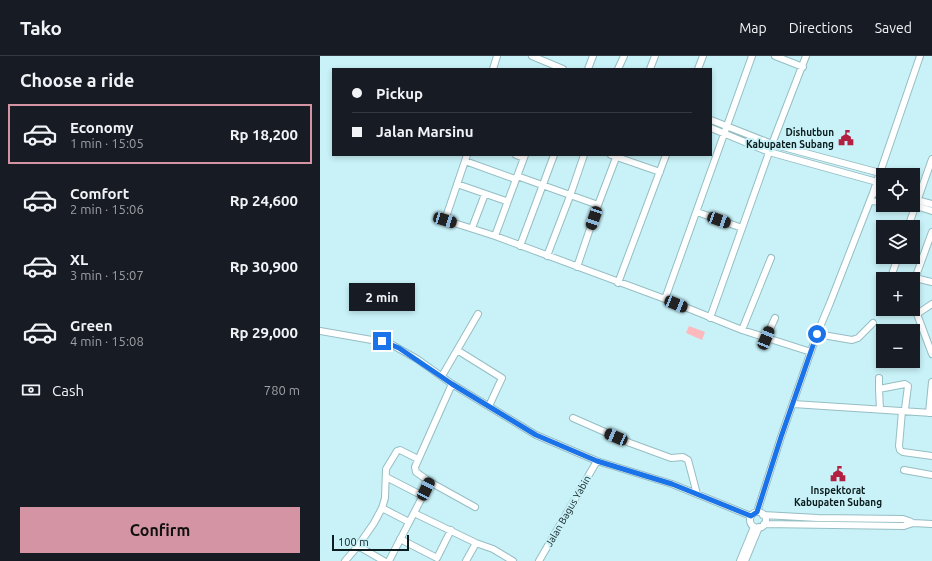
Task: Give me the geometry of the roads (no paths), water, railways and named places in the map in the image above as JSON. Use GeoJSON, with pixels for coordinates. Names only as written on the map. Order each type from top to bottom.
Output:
{"type":"FeatureCollection","features":[{"type":"Feature","properties":{"kind":"street"},"geometry":{"type":"LineString","coordinates":[[493,68],[497,56]]}},
{"type":"Feature","properties":{"kind":"street"},"geometry":{"type":"LineString","coordinates":[[588,68],[593,56]]}},
{"type":"Feature","properties":{"kind":"street"},"geometry":{"type":"LineString","coordinates":[[618,68],[624,56]]}},
{"type":"Feature","properties":{"kind":"street"},"geometry":{"type":"LineString","coordinates":[[650,68],[655,56]]}},
{"type":"Feature","properties":{"kind":"street"},"geometry":{"type":"LineString","coordinates":[[698,68],[703,56]]}},
{"type":"Feature","properties":{"kind":"street"},"geometry":{"type":"LineString","coordinates":[[665,300],[752,56]]}},
{"type":"Feature","properties":{"kind":"street"},"geometry":{"type":"LineString","coordinates":[[775,56],[802,67]]}},
{"type":"Feature","properties":{"kind":"street"},"geometry":{"type":"LineString","coordinates":[[710,318],[769,152],[806,56]]}},
{"type":"Feature","properties":{"kind":"street"},"geometry":{"type":"LineString","coordinates":[[882,168],[920,56]]}},
{"type":"Feature","properties":{"kind":"street"},"geometry":{"type":"LineString","coordinates":[[535,57],[559,68]]}},
{"type":"Feature","properties":{"kind":"street"},"geometry":{"type":"LineString","coordinates":[[712,120],[772,144],[876,172]]}},
{"type":"Feature","properties":{"kind":"street"},"geometry":{"type":"LineString","coordinates":[[712,128],[769,152],[876,182],[870,201],[817,334],[812,352],[750,522],[759,526],[904,526],[913,523],[932,524]]}},
{"type":"Feature","properties":{"kind":"street"},"geometry":{"type":"LineString","coordinates":[[495,236],[506,202],[524,156]]}},
{"type":"Feature","properties":{"kind":"street"},"geometry":{"type":"LineString","coordinates":[[520,246],[554,156]]}},
{"type":"Feature","properties":{"kind":"street"},"geometry":{"type":"LineString","coordinates":[[547,256],[584,156]]}},
{"type":"Feature","properties":{"kind":"street"},"geometry":{"type":"LineString","coordinates":[[577,267],[615,156],[660,172]]}},
{"type":"Feature","properties":{"kind":"street"},"geometry":{"type":"LineString","coordinates":[[618,283],[666,156]]}},
{"type":"Feature","properties":{"kind":"street"},"geometry":{"type":"LineString","coordinates":[[598,205],[466,158],[445,220],[495,236],[742,330],[812,352]]}},
{"type":"Feature","properties":{"kind":"street"},"geometry":{"type":"LineString","coordinates":[[920,193],[930,174],[932,159]]}},
{"type":"Feature","properties":{"kind":"street"},"geometry":{"type":"LineString","coordinates":[[457,184],[506,202]]}},
{"type":"Feature","properties":{"kind":"street"},"geometry":{"type":"LineString","coordinates":[[472,228],[484,194]]}},
{"type":"Feature","properties":{"kind":"street"},"geometry":{"type":"LineString","coordinates":[[870,201],[876,201]]}},
{"type":"Feature","properties":{"kind":"street"},"geometry":{"type":"LineString","coordinates":[[920,203],[932,204]]}},
{"type":"Feature","properties":{"kind":"street"},"geometry":{"type":"LineString","coordinates":[[920,205],[932,211]]}},
{"type":"Feature","properties":{"kind":"street"},"geometry":{"type":"LineString","coordinates":[[696,212],[742,228]]}},
{"type":"Feature","properties":{"kind":"street"},"geometry":{"type":"LineString","coordinates":[[917,272],[932,232]]}},
{"type":"Feature","properties":{"kind":"street"},"geometry":{"type":"LineString","coordinates":[[742,330],[771,258]]}},
{"type":"Feature","properties":{"kind":"street"},"geometry":{"type":"LineString","coordinates":[[920,281],[932,282]]}},
{"type":"Feature","properties":{"kind":"street"},"geometry":{"type":"LineString","coordinates":[[932,304],[917,314],[932,354]]}},
{"type":"Feature","properties":{"kind":"street"},"geometry":{"type":"LineString","coordinates":[[442,376],[478,314]]}},
{"type":"Feature","properties":{"kind":"street"},"geometry":{"type":"LineString","coordinates":[[766,338],[775,318]]}},
{"type":"Feature","properties":{"kind":"street"},"geometry":{"type":"LineString","coordinates":[[817,334],[852,340],[858,338],[872,323]]}},
{"type":"Feature","properties":{"kind":"street"},"geometry":{"type":"LineString","coordinates":[[320,331],[382,341],[399,348],[452,384],[536,435],[597,461],[672,484],[754,514],[818,518],[909,520],[913,523]]}},
{"type":"Feature","properties":{"kind":"street"},"geometry":{"type":"LineString","coordinates":[[457,350],[502,378],[489,406]]}},
{"type":"Feature","properties":{"kind":"street"},"geometry":{"type":"LineString","coordinates":[[879,378],[880,409]]}},
{"type":"Feature","properties":{"kind":"street"},"geometry":{"type":"LineString","coordinates":[[793,404],[931,413],[932,382]]}},
{"type":"Feature","properties":{"kind":"street"},"geometry":{"type":"LineString","coordinates":[[452,384],[415,467],[416,472],[430,482],[475,508]]}},
{"type":"Feature","properties":{"kind":"street"},"geometry":{"type":"LineString","coordinates":[[879,390],[903,384],[908,386],[906,404],[903,411],[899,446],[900,450],[903,452],[932,456]]}},
{"type":"Feature","properties":{"kind":"street"},"geometry":{"type":"LineString","coordinates":[[573,418],[630,443],[671,458],[686,458],[688,460],[696,494]]}},
{"type":"Feature","properties":{"kind":"street"},"geometry":{"type":"LineString","coordinates":[[345,561],[358,546],[374,523],[382,508],[385,498],[386,469],[398,450],[418,459]]}},
{"type":"Feature","properties":{"kind":"street","name":"Jalan Bagus Yabin"},"geometry":{"type":"LineString","coordinates":[[539,561],[597,461]]}},
{"type":"Feature","properties":{"kind":"street"},"geometry":{"type":"LineString","coordinates":[[904,470],[932,475]]}},
{"type":"Feature","properties":{"kind":"street"},"geometry":{"type":"LineString","coordinates":[[386,477],[423,496]]}},
{"type":"Feature","properties":{"kind":"street"},"geometry":{"type":"LineString","coordinates":[[389,561],[430,482]]}},
{"type":"Feature","properties":{"kind":"street"},"geometry":{"type":"LineString","coordinates":[[382,508],[409,522]]}},
{"type":"Feature","properties":{"kind":"street"},"geometry":{"type":"LineString","coordinates":[[414,513],[513,561]]}},
{"type":"Feature","properties":{"kind":"street"},"geometry":{"type":"LineString","coordinates":[[740,561],[759,526],[765,519],[763,514]]}},
{"type":"Feature","properties":{"kind":"street"},"geometry":{"type":"LineString","coordinates":[[745,561],[759,526]]}},
{"type":"Feature","properties":{"kind":"street"},"geometry":{"type":"LineString","coordinates":[[400,539],[436,559],[451,530]]}},
{"type":"Feature","properties":{"kind":"street"},"geometry":{"type":"LineString","coordinates":[[466,561],[476,543]]}},
{"type":"Feature","properties":{"kind":"street"},"geometry":{"type":"LineString","coordinates":[[358,546],[384,561]]}},
{"type":"Feature","properties":{"kind":"place","name":"Dishutbun Kabupaten Subang"},"geometry":{"type":"Point","coordinates":[846,138]}},
{"type":"Feature","properties":{"kind":"place","name":"Inspektorat Kabupaten Subang"},"geometry":{"type":"Point","coordinates":[838,474]}}]}
